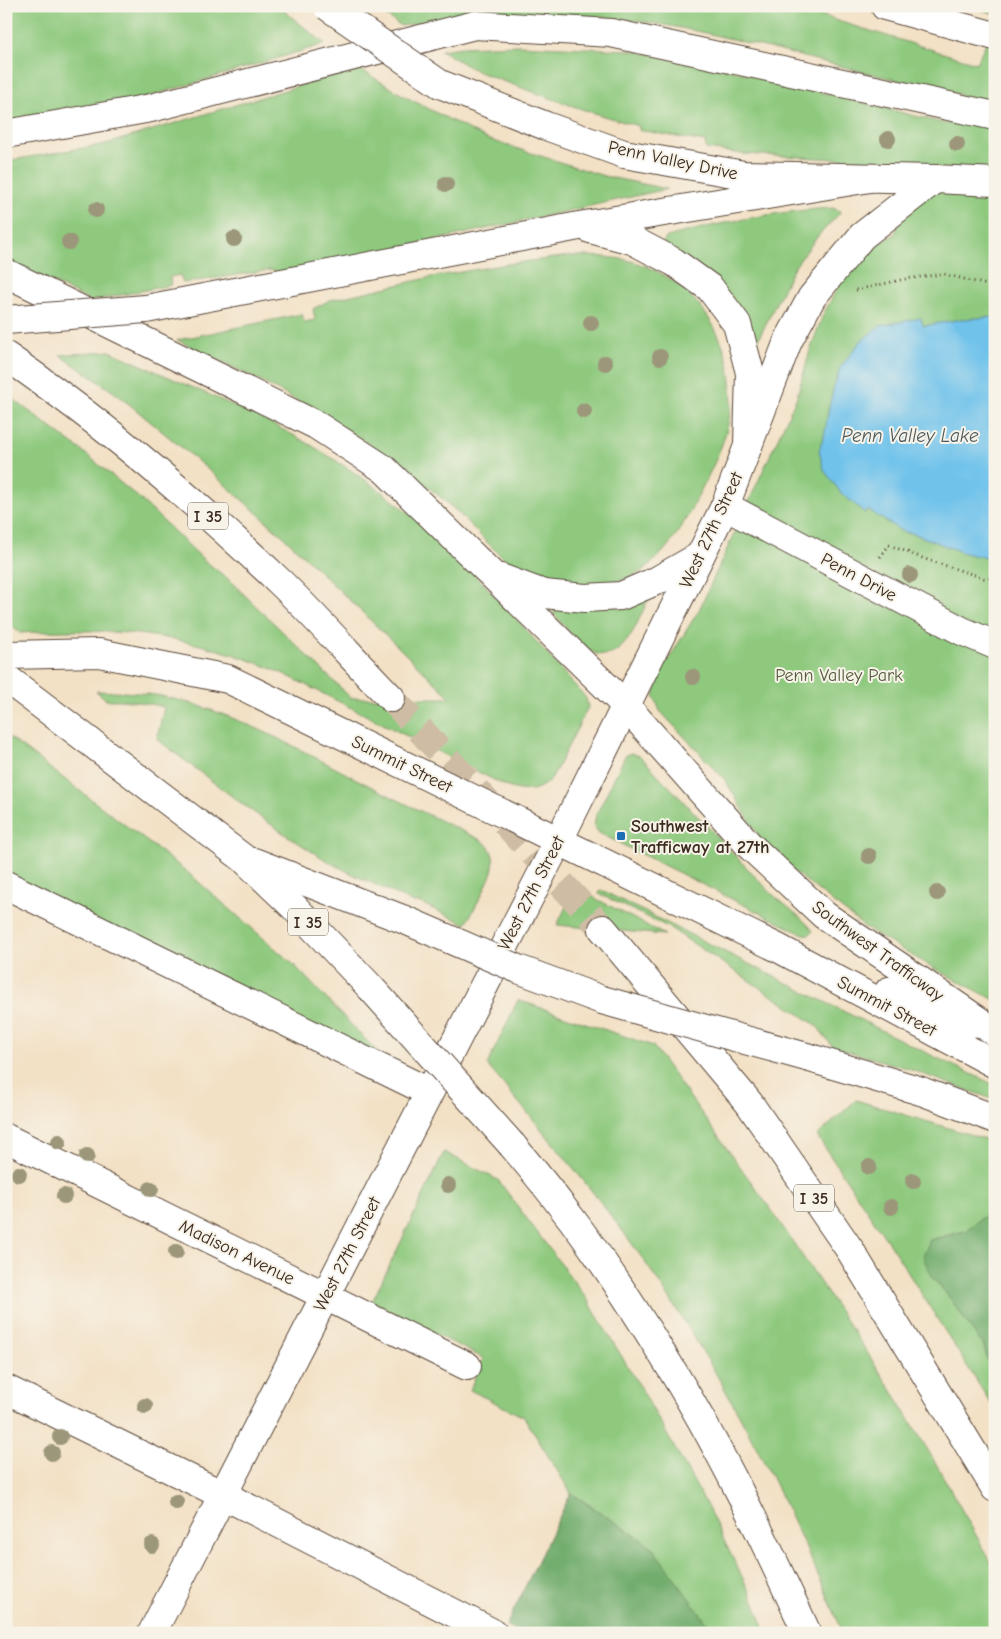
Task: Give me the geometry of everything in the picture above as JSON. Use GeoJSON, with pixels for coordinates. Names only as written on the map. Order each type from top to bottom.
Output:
{"type":"FeatureCollection","features":[{"type":"Feature","properties":{"kind":"main road","name":"Penn Valley Drive"},"geometry":{"type":"LineString","coordinates":[[327,6],[440,84],[546,126],[624,154],[744,175],[995,182]]}},
{"type":"Feature","properties":{"kind":"main road"},"geometry":{"type":"LineString","coordinates":[[885,6],[995,36]]}},
{"type":"Feature","properties":{"kind":"main road"},"geometry":{"type":"LineString","coordinates":[[6,134],[151,108],[475,25],[611,33],[995,116]]}},
{"type":"Feature","properties":{"kind":"main road"},"geometry":{"type":"LineString","coordinates":[[6,320],[146,308],[579,226],[870,178]]}},
{"type":"Feature","properties":{"kind":"main road","name":"West 27th Street"},"geometry":{"type":"LineString","coordinates":[[152,1633],[558,840],[725,506],[788,341],[812,297],[862,236],[935,179]]}},
{"type":"Feature","properties":{"kind":"main road"},"geometry":{"type":"LineString","coordinates":[[579,226],[632,240],[674,262],[710,288],[737,324],[750,373],[748,445]]}},
{"type":"Feature","properties":{"kind":"main road","name":"Southwest Trafficway"},"geometry":{"type":"LineString","coordinates":[[6,273],[316,425],[384,469],[626,706],[749,845],[824,915],[991,1030]]}},
{"type":"Feature","properties":{"kind":"main road","name":"I 35"},"geometry":{"type":"LineString","coordinates":[[6,356],[46,384],[176,486],[282,584],[391,698]]}},
{"type":"Feature","properties":{"kind":"main road","name":"Penn Drive"},"geometry":{"type":"LineString","coordinates":[[725,506],[962,631],[995,645]]}},
{"type":"Feature","properties":{"kind":"main road"},"geometry":{"type":"LineString","coordinates":[[493,575],[544,594],[585,598],[621,596],[658,580],[700,556]]}},
{"type":"Feature","properties":{"kind":"main road","name":"Summit Street"},"geometry":{"type":"LineString","coordinates":[[6,655],[99,653],[228,679],[778,948],[995,1064]]}},
{"type":"Feature","properties":{"kind":"main road","name":"I 35"},"geometry":{"type":"LineString","coordinates":[[6,678],[243,858],[294,907],[371,988],[512,1145],[566,1211],[665,1358],[718,1450],[769,1549],[807,1633]]}},
{"type":"Feature","properties":{"kind":"main road"},"geometry":{"type":"LineString","coordinates":[[243,858],[405,920],[518,969],[602,1000],[921,1091],[995,1119]]}},
{"type":"Feature","properties":{"kind":"main road"},"geometry":{"type":"LineString","coordinates":[[6,885],[429,1092]]}},
{"type":"Feature","properties":{"kind":"main road","name":"I 35"},"geometry":{"type":"LineString","coordinates":[[603,929],[749,1103],[850,1250],[995,1488]]}},
{"type":"Feature","properties":{"kind":"main road","name":"Summit Street"},"geometry":{"type":"LineString","coordinates":[[778,948],[991,1030]]}},
{"type":"Feature","properties":{"kind":"main road","name":"Madison Avenue"},"geometry":{"type":"LineString","coordinates":[[6,1138],[466,1366]]}},
{"type":"Feature","properties":{"kind":"main road"},"geometry":{"type":"LineString","coordinates":[[6,1389],[223,1495],[493,1633]]}},
{"type":"Feature","properties":{"kind":"path"},"geometry":{"type":"LineString","coordinates":[[852,292],[905,279],[944,274],[995,287]]}},
{"type":"Feature","properties":{"kind":"path"},"geometry":{"type":"LineString","coordinates":[[877,561],[889,545],[984,578],[995,578]]}},
{"type":"Feature","properties":{"kind":"green space"},"geometry":{"type":"Polygon","coordinates":[[[6,6],[278,6],[325,44],[97,112],[6,127],[6,6]]]}},
{"type":"Feature","properties":{"kind":"green space","name":"Penn Valley Park"},"geometry":{"type":"Polygon","coordinates":[[[373,6],[797,6],[841,22],[976,63],[995,25],[995,1000],[935,969],[867,929],[782,862],[760,838],[725,780],[660,711],[654,696],[660,673],[699,610],[796,399],[811,347],[823,315],[840,283],[856,261],[878,243],[894,235],[928,164],[743,154],[706,149],[705,142],[639,130],[639,126],[582,109],[489,76],[470,68],[441,50],[462,47],[518,45],[628,50],[720,67],[947,124],[961,95],[733,39],[653,23],[613,18],[533,14],[480,16],[401,26],[373,6]]]}},
{"type":"Feature","properties":{"kind":"green space"},"geometry":{"type":"Polygon","coordinates":[[[970,6],[995,6],[995,14],[970,6]]]}},
{"type":"Feature","properties":{"kind":"green space"},"geometry":{"type":"Polygon","coordinates":[[[358,68],[406,97],[487,139],[604,176],[667,189],[280,273],[271,270],[183,283],[180,275],[170,277],[171,285],[91,301],[6,260],[6,161],[106,144],[358,68]]]}},
{"type":"Feature","properties":{"kind":"green space"},"geometry":{"type":"Polygon","coordinates":[[[833,208],[840,211],[840,213],[818,236],[793,269],[755,346],[663,242],[667,237],[729,222],[791,212],[833,208]]]}},
{"type":"Feature","properties":{"kind":"green space"},"geometry":{"type":"Polygon","coordinates":[[[570,256],[610,257],[634,262],[656,271],[676,284],[694,299],[708,317],[719,337],[727,359],[731,382],[731,406],[723,441],[714,463],[682,525],[662,553],[650,565],[620,581],[603,585],[543,581],[519,569],[490,546],[464,519],[419,479],[386,455],[328,418],[177,340],[302,314],[304,322],[315,320],[313,309],[330,300],[432,277],[507,264],[570,256]]]}},
{"type":"Feature","properties":{"kind":"green space"},"geometry":{"type":"Polygon","coordinates":[[[110,351],[256,416],[314,447],[375,487],[405,510],[460,560],[512,614],[586,698],[588,707],[552,778],[537,789],[520,790],[508,787],[284,674],[219,650],[155,636],[123,633],[55,631],[20,633],[6,622],[6,394],[81,450],[139,498],[204,560],[228,579],[351,698],[451,698],[283,536],[205,467],[118,395],[60,355],[110,351]]]}},
{"type":"Feature","properties":{"kind":"green space"},"geometry":{"type":"Polygon","coordinates":[[[649,598],[625,643],[616,651],[607,655],[595,653],[582,645],[570,634],[553,613],[556,607],[649,598]]]}},
{"type":"Feature","properties":{"kind":"green space"},"geometry":{"type":"Polygon","coordinates":[[[96,691],[161,696],[215,711],[241,721],[483,841],[489,847],[492,854],[493,868],[488,882],[466,924],[418,902],[416,904],[331,863],[263,819],[157,739],[164,707],[129,701],[107,700],[96,691]]]}},
{"type":"Feature","properties":{"kind":"green space"},"geometry":{"type":"Polygon","coordinates":[[[6,735],[186,871],[293,964],[392,1067],[6,876],[6,735]]]}},
{"type":"Feature","properties":{"kind":"green space"},"geometry":{"type":"Polygon","coordinates":[[[631,753],[640,756],[771,893],[804,921],[813,931],[809,935],[800,933],[599,833],[594,826],[596,815],[625,756],[631,753]]]}},
{"type":"Feature","properties":{"kind":"green space"},"geometry":{"type":"Polygon","coordinates":[[[601,890],[935,1057],[995,1085],[995,1100],[903,1067],[833,1047],[816,1025],[670,928],[599,894],[601,890]]]}},
{"type":"Feature","properties":{"kind":"green space"},"geometry":{"type":"Polygon","coordinates":[[[589,895],[665,935],[557,925],[568,903],[589,895]]]}},
{"type":"Feature","properties":{"kind":"green space"},"geometry":{"type":"Polygon","coordinates":[[[518,1000],[653,1046],[772,1211],[865,1349],[935,1462],[995,1569],[995,1633],[843,1633],[782,1497],[736,1409],[685,1323],[618,1225],[576,1171],[487,1065],[518,1000]]]}},
{"type":"Feature","properties":{"kind":"green space"},"geometry":{"type":"Polygon","coordinates":[[[856,1100],[995,1142],[995,1208],[965,1231],[930,1240],[933,1278],[950,1298],[984,1347],[995,1379],[995,1410],[900,1260],[817,1136],[856,1100]]]}},
{"type":"Feature","properties":{"kind":"green space"},"geometry":{"type":"Polygon","coordinates":[[[444,1152],[498,1180],[587,1299],[642,1390],[704,1500],[755,1603],[766,1633],[710,1633],[706,1622],[651,1546],[571,1493],[524,1417],[470,1390],[483,1358],[372,1302],[444,1152]]]}},
{"type":"Feature","properties":{"kind":"green space"},"geometry":{"type":"Polygon","coordinates":[[[995,1208],[995,1379],[984,1347],[950,1298],[933,1278],[923,1257],[930,1240],[965,1231],[995,1208]]]}},
{"type":"Feature","properties":{"kind":"green space"},"geometry":{"type":"Polygon","coordinates":[[[571,1493],[651,1546],[706,1622],[710,1633],[520,1633],[506,1626],[571,1493]]]}},
{"type":"Feature","properties":{"kind":"water","name":"Penn Valley Lake"},"geometry":{"type":"Polygon","coordinates":[[[995,317],[995,560],[964,553],[912,533],[903,532],[868,510],[865,513],[841,493],[824,470],[819,451],[840,368],[860,342],[879,326],[921,318],[923,326],[962,319],[995,317]]]}},
{"type":"Feature","properties":{"kind":"tunnel"},"geometry":{"type":"LineString","coordinates":[[391,698],[603,929]]}},
{"type":"Feature","properties":{"kind":"place","name":"Southwest Trafficway at 27th"},"geometry":{"type":"Point","coordinates":[621,836]}}]}
